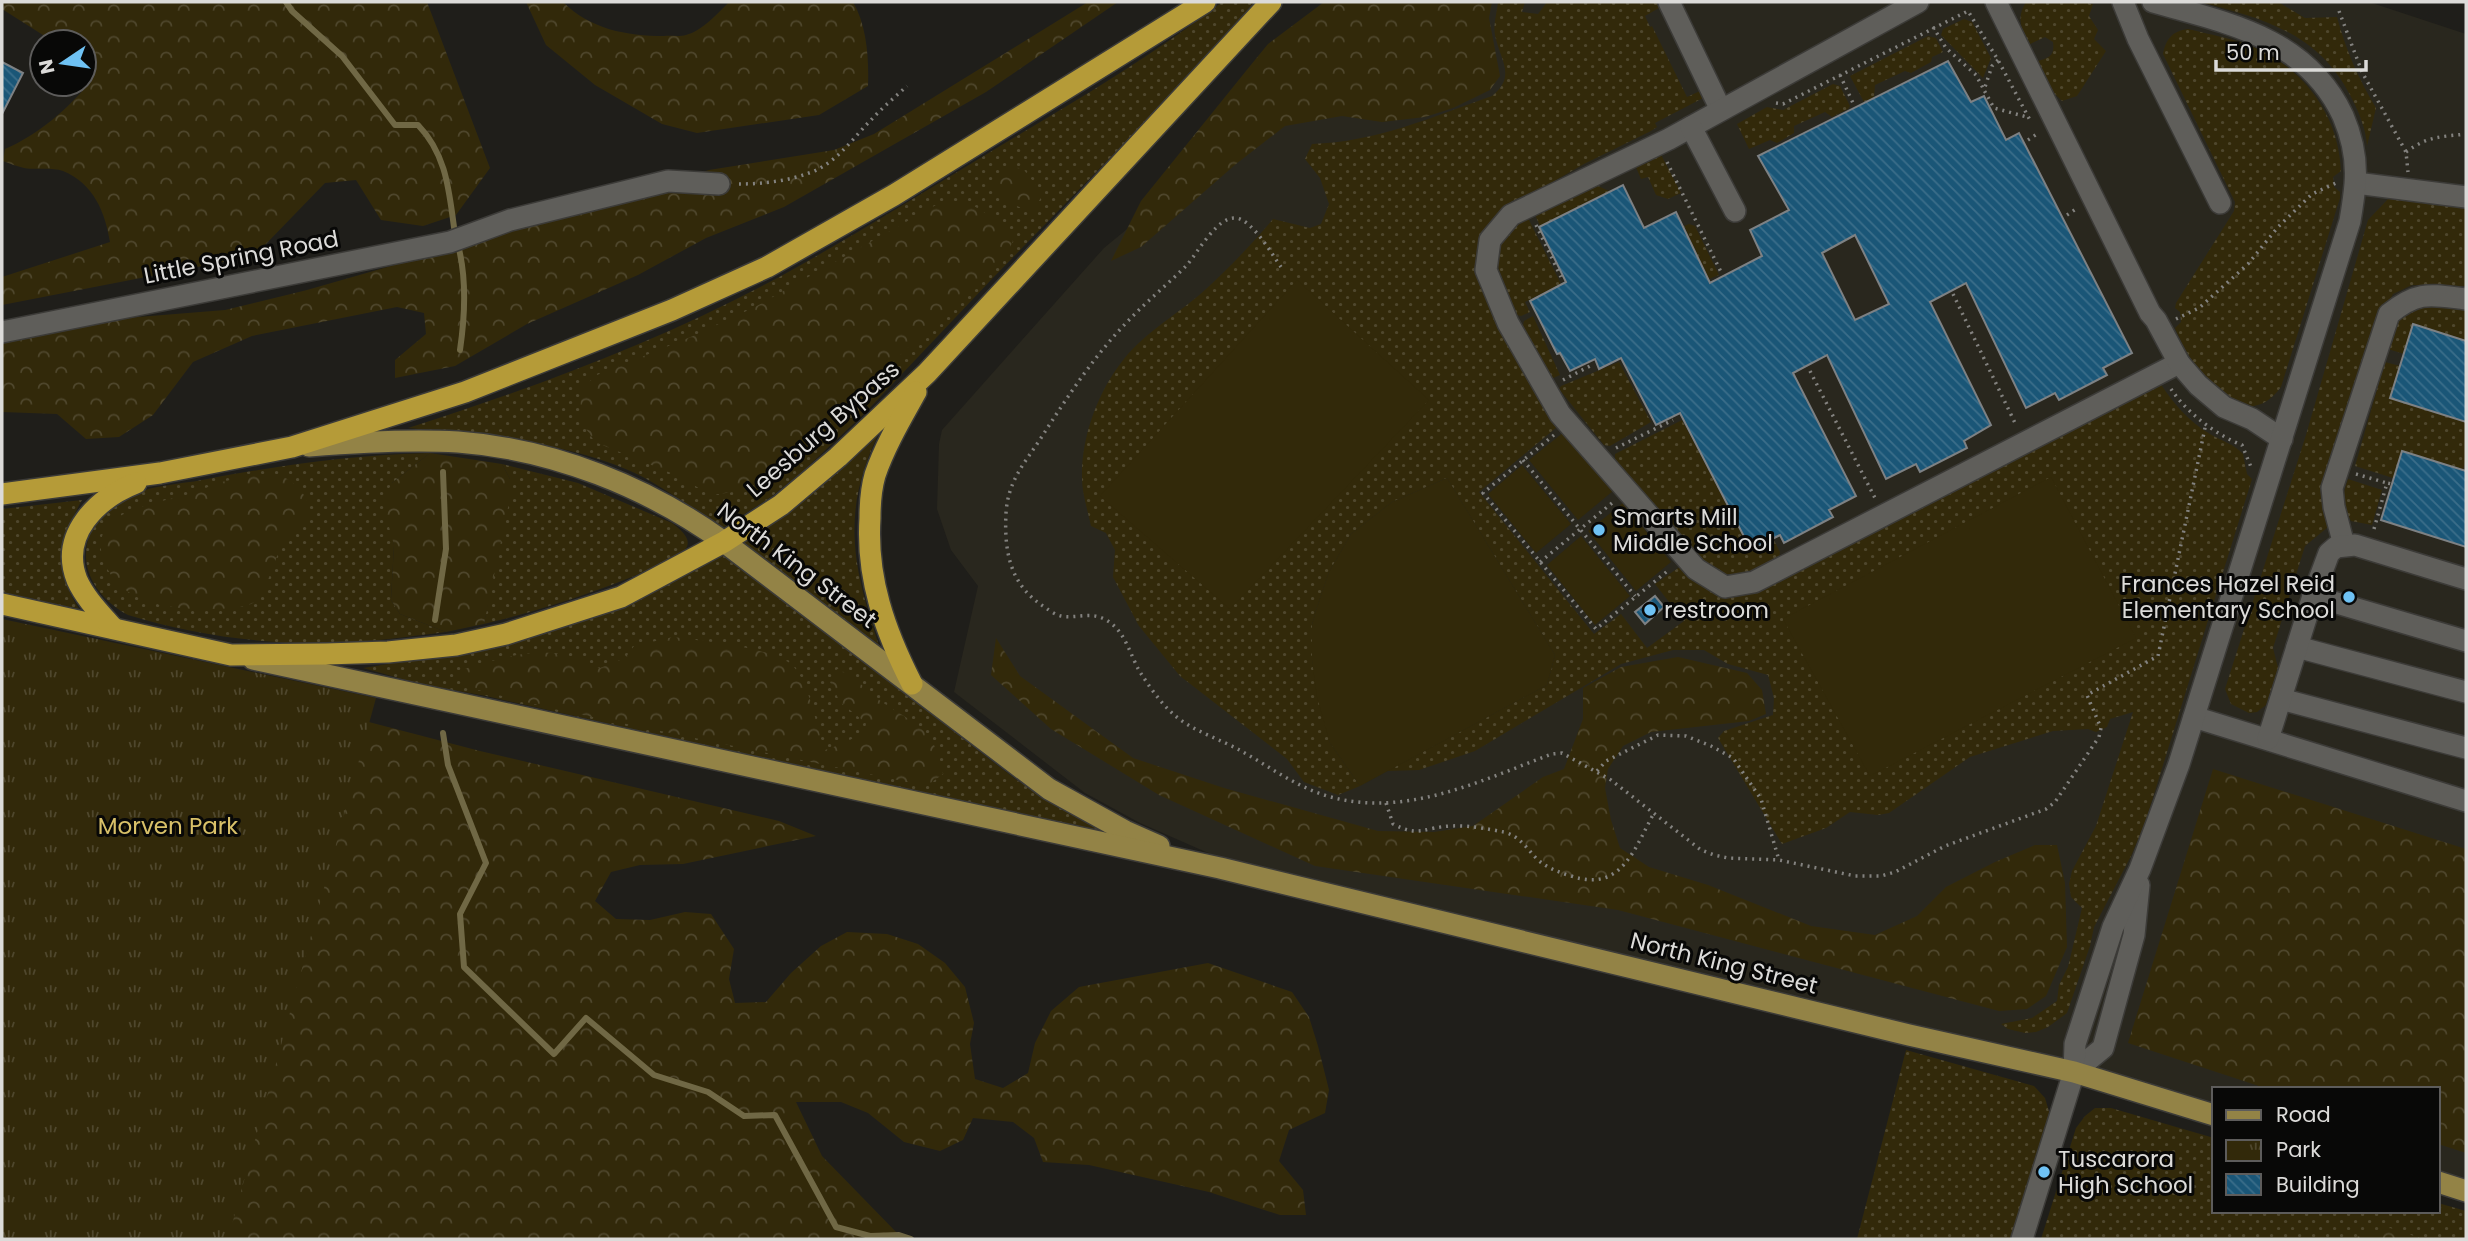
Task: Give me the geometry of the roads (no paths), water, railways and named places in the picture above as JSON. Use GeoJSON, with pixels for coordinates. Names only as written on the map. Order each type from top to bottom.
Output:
{"type":"FeatureCollection","features":[{"type":"Feature","properties":{"kind":"highway"},"geometry":{"type":"LineString","coordinates":[[2,494],[160,473],[292,447],[465,392],[672,310],[767,267],[894,195],[1205,2]]}},
{"type":"Feature","properties":{"kind":"highway","name":"Leesburg Bypass"},"geometry":{"type":"LineString","coordinates":[[2,604],[231,654],[388,652],[456,645],[506,634],[621,597],[724,542],[781,505],[838,457],[927,373],[1271,2]]}},
{"type":"Feature","properties":{"kind":"highway"},"geometry":{"type":"LineString","coordinates":[[912,684],[891,643],[879,608],[871,571],[869,535],[874,477],[888,442],[927,373]]}},
{"type":"Feature","properties":{"kind":"highway"},"geometry":{"type":"LineString","coordinates":[[113,628],[90,601],[77,579],[74,553],[78,535],[85,520],[99,503],[160,473]]}},
{"type":"Feature","properties":{"kind":"main road","name":"North King Street"},"geometry":{"type":"LineString","coordinates":[[292,447],[416,440],[461,442],[514,450],[559,462],[613,480],[644,494],[692,519],[724,542],[1049,789],[1155,844],[1220,868]]}},
{"type":"Feature","properties":{"kind":"main road","name":"North King Street"},"geometry":{"type":"LineString","coordinates":[[231,654],[1220,868],[1909,1035],[2074,1072],[2212,1114]]}},
{"type":"Feature","properties":{"kind":"main road"},"geometry":{"type":"LineString","coordinates":[[2440,1183],[2466,1191]]}},
{"type":"Feature","properties":{"kind":"street"},"geometry":{"type":"LineString","coordinates":[[1669,2],[1721,110]]}},
{"type":"Feature","properties":{"kind":"street"},"geometry":{"type":"LineString","coordinates":[[1918,2],[1659,144],[1511,215],[1490,240],[1486,271],[1508,323],[1568,423],[1696,569],[1724,587],[1754,582],[2169,368]]}},
{"type":"Feature","properties":{"kind":"street"},"geometry":{"type":"LineString","coordinates":[[1996,2],[2150,313],[2156,320],[2169,368],[2198,385],[2224,407],[2252,419],[2282,439]]}},
{"type":"Feature","properties":{"kind":"street"},"geometry":{"type":"LineString","coordinates":[[2123,2],[2138,39],[2220,203]]}},
{"type":"Feature","properties":{"kind":"street"},"geometry":{"type":"LineString","coordinates":[[2022,1239],[2074,1072],[2075,1044],[2113,927],[2140,869],[2194,717],[2350,221],[2356,183],[2353,146],[2346,123],[2334,98],[2306,64],[2261,36],[2153,2]]}},
{"type":"Feature","properties":{"kind":"street"},"geometry":{"type":"LineString","coordinates":[[1691,127],[1735,211]]}},
{"type":"Feature","properties":{"kind":"street","name":"Little Spring Road"},"geometry":{"type":"LineString","coordinates":[[2,332],[457,240],[510,220],[668,181],[719,184]]}},
{"type":"Feature","properties":{"kind":"street"},"geometry":{"type":"LineString","coordinates":[[2356,183],[2466,197]]}},
{"type":"Feature","properties":{"kind":"street"},"geometry":{"type":"LineString","coordinates":[[2344,545],[2334,508],[2332,488],[2389,314],[2403,302],[2424,294],[2466,299]]}},
{"type":"Feature","properties":{"kind":"street"},"geometry":{"type":"LineString","coordinates":[[2269,738],[2313,596],[2329,553],[2336,547],[2355,545],[2466,579]]}},
{"type":"Feature","properties":{"kind":"street"},"geometry":{"type":"LineString","coordinates":[[2313,596],[2466,641]]}},
{"type":"Feature","properties":{"kind":"street"},"geometry":{"type":"LineString","coordinates":[[2297,647],[2466,692]]}},
{"type":"Feature","properties":{"kind":"street"},"geometry":{"type":"LineString","coordinates":[[2281,699],[2466,748]]}},
{"type":"Feature","properties":{"kind":"street"},"geometry":{"type":"LineString","coordinates":[[2194,717],[2466,800]]}},
{"type":"Feature","properties":{"kind":"waterway"},"geometry":{"type":"LineString","coordinates":[[286,2],[292,11],[342,56],[395,125],[418,125],[428,137],[436,149],[446,176],[455,234]]}},
{"type":"Feature","properties":{"kind":"waterway"},"geometry":{"type":"LineString","coordinates":[[458,245],[464,298],[460,350]]}},
{"type":"Feature","properties":{"kind":"waterway"},"geometry":{"type":"LineString","coordinates":[[435,620],[446,549],[443,472]]}},
{"type":"Feature","properties":{"kind":"waterway"},"geometry":{"type":"LineString","coordinates":[[443,733],[448,765],[486,863],[460,914],[464,967],[554,1054],[586,1018],[654,1075],[708,1092],[744,1116],[775,1115],[836,1227],[870,1236],[899,1235],[911,1239]]}},
{"type":"Feature","properties":{"kind":"place","name":"Smarts Mill Middle School"},"geometry":{"type":"Point","coordinates":[1599,530]}},
{"type":"Feature","properties":{"kind":"place","name":"Frances Hazel Reid Elementary School"},"geometry":{"type":"Point","coordinates":[2349,597]}},
{"type":"Feature","properties":{"kind":"place","name":"restroom"},"geometry":{"type":"Point","coordinates":[1650,610]}},
{"type":"Feature","properties":{"kind":"place","name":"Tuscarora High School"},"geometry":{"type":"Point","coordinates":[2044,1172]}},
{"type":"Feature","properties":{"kind":"park label","name":"Morven Park"},"geometry":{"type":"Point","coordinates":[168,826]}}]}
